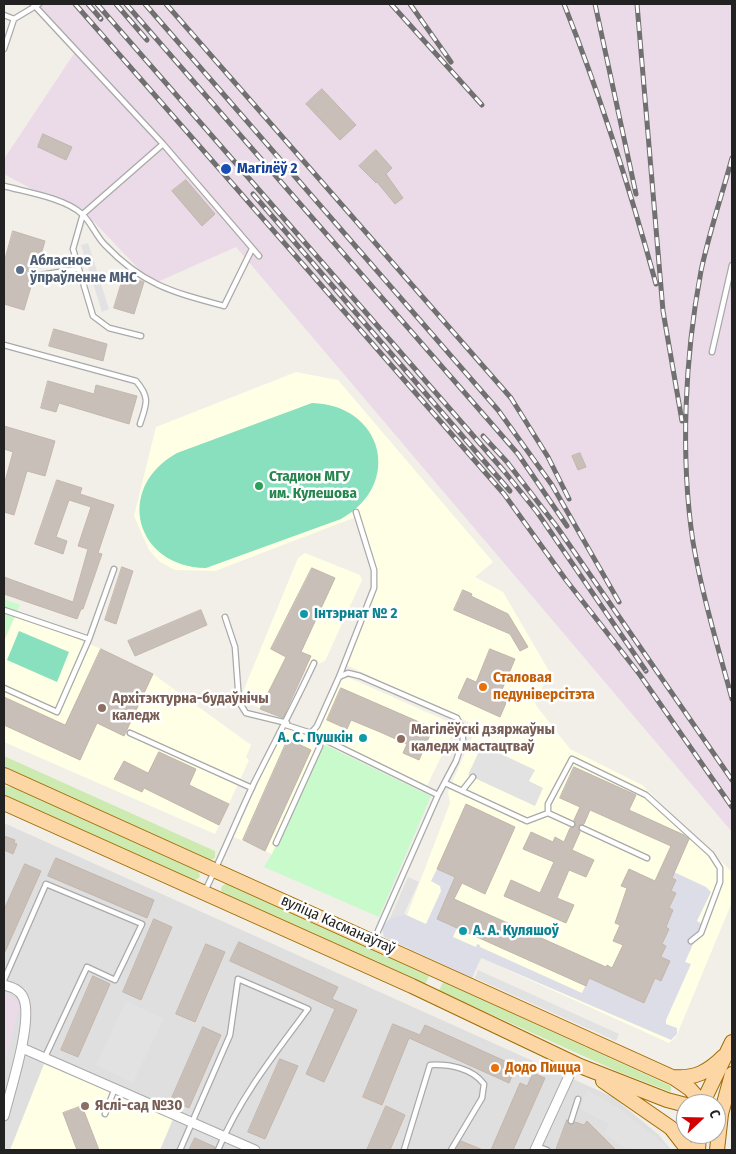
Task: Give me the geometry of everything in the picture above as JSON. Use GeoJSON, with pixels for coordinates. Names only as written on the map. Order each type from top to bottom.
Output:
{"type":"FeatureCollection","features":[{"type":"Feature","properties":{"kind":"main road","name":"вуліца Касманаўтаў"},"geometry":{"type":"LineString","coordinates":[[4,775],[672,1077],[685,1084],[694,1094]]}},
{"type":"Feature","properties":{"kind":"main road","name":"вуліца Касманаўтаў"},"geometry":{"type":"LineString","coordinates":[[4,803],[412,986],[577,1065],[676,1102]]}},
{"type":"Feature","properties":{"kind":"main road"},"geometry":{"type":"LineString","coordinates":[[707,1094],[732,1042]]}},
{"type":"Feature","properties":{"kind":"main road","name":"вуліца Касманаўтаў"},"geometry":{"type":"LineString","coordinates":[[672,1077],[686,1078],[699,1076],[711,1069],[724,1056]]}},
{"type":"Feature","properties":{"kind":"main road","name":"вуліца Касманаўтаў"},"geometry":{"type":"LineString","coordinates":[[577,1065],[671,1128],[688,1150]]}},
{"type":"Feature","properties":{"kind":"main road"},"geometry":{"type":"LineString","coordinates":[[715,1094],[732,1073]]}},
{"type":"Feature","properties":{"kind":"main road"},"geometry":{"type":"LineString","coordinates":[[717,1150],[721,1114],[732,1073]]}},
{"type":"Feature","properties":{"kind":"main road"},"geometry":{"type":"LineString","coordinates":[[666,1100],[679,1100],[683,1092],[682,1088],[672,1077]]}},
{"type":"Feature","properties":{"kind":"street"},"geometry":{"type":"LineString","coordinates":[[4,985],[16,989],[23,997],[26,1007],[22,1048],[4,1116]]}},
{"type":"Feature","properties":{"kind":"street"},"geometry":{"type":"LineString","coordinates":[[22,1048],[255,1150]]}},
{"type":"Feature","properties":{"kind":"street"},"geometry":{"type":"LineString","coordinates":[[536,1148],[577,1065]]}},
{"type":"Feature","properties":{"kind":"lane"},"geometry":{"type":"LineString","coordinates":[[4,49],[14,19],[36,4],[163,144],[259,256]]}},
{"type":"Feature","properties":{"kind":"lane"},"geometry":{"type":"LineString","coordinates":[[4,15],[14,19]]}},
{"type":"Feature","properties":{"kind":"lane"},"geometry":{"type":"LineString","coordinates":[[141,336],[109,328],[92,316],[72,249],[83,214],[163,144]]}},
{"type":"Feature","properties":{"kind":"lane"},"geometry":{"type":"LineString","coordinates":[[4,186],[70,206],[83,214],[103,243],[126,266],[147,281],[174,292],[224,306],[252,249]]}},
{"type":"Feature","properties":{"kind":"lane"},"geometry":{"type":"LineString","coordinates":[[712,352],[732,265]]}},
{"type":"Feature","properties":{"kind":"lane"},"geometry":{"type":"LineString","coordinates":[[34,276],[78,269]]}},
{"type":"Feature","properties":{"kind":"lane"},"geometry":{"type":"LineString","coordinates":[[4,345],[136,381],[144,390],[147,400],[140,424]]}},
{"type":"Feature","properties":{"kind":"lane"},"geometry":{"type":"LineString","coordinates":[[311,733],[317,726],[339,677],[374,588],[374,570],[356,512]]}},
{"type":"Feature","properties":{"kind":"lane"},"geometry":{"type":"LineString","coordinates":[[4,688],[57,712],[89,639],[114,569]]}},
{"type":"Feature","properties":{"kind":"lane"},"geometry":{"type":"LineString","coordinates":[[4,610],[89,639]]}},
{"type":"Feature","properties":{"kind":"lane"},"geometry":{"type":"LineString","coordinates":[[225,617],[235,648],[239,702],[246,713],[311,733],[438,795]]}},
{"type":"Feature","properties":{"kind":"lane"},"geometry":{"type":"LineString","coordinates":[[204,892],[252,788],[278,734],[286,724],[314,663]]}},
{"type":"Feature","properties":{"kind":"lane"},"geometry":{"type":"LineString","coordinates":[[339,677],[348,673],[360,676],[457,718],[462,728],[462,740],[456,761],[438,795],[373,941]]}},
{"type":"Feature","properties":{"kind":"lane"},"geometry":{"type":"LineString","coordinates":[[130,733],[252,788]]}},
{"type":"Feature","properties":{"kind":"lane"},"geometry":{"type":"LineString","coordinates":[[276,843],[320,746],[320,739]]}},
{"type":"Feature","properties":{"kind":"lane"},"geometry":{"type":"LineString","coordinates":[[548,812],[548,804],[572,759],[646,795],[696,838],[711,854],[720,868],[720,882],[701,933],[691,941]]}},
{"type":"Feature","properties":{"kind":"lane"},"geometry":{"type":"LineString","coordinates":[[462,791],[473,777]]}},
{"type":"Feature","properties":{"kind":"lane"},"geometry":{"type":"LineString","coordinates":[[445,783],[527,821],[548,812],[572,824]]}},
{"type":"Feature","properties":{"kind":"lane"},"geometry":{"type":"LineString","coordinates":[[582,828],[647,858]]}},
{"type":"Feature","properties":{"kind":"lane"},"geometry":{"type":"LineString","coordinates":[[4,980],[46,884],[142,924],[115,980],[87,967],[45,1057]]}},
{"type":"Feature","properties":{"kind":"lane"},"geometry":{"type":"LineString","coordinates":[[180,1150],[230,1035],[238,979],[308,1009],[283,1041],[224,1135],[218,1150]]}},
{"type":"Feature","properties":{"kind":"lane"},"geometry":{"type":"LineString","coordinates":[[404,1150],[430,1065],[442,1064],[454,1066],[471,1074],[479,1078],[484,1084],[482,1098],[451,1150]]}},
{"type":"Feature","properties":{"kind":"lane"},"geometry":{"type":"LineString","coordinates":[[105,1114],[115,1088]]}},
{"type":"Feature","properties":{"kind":"lane"},"geometry":{"type":"LineString","coordinates":[[571,1121],[578,1099]]}},
{"type":"Feature","properties":{"kind":"lane"},"geometry":{"type":"LineString","coordinates":[[536,1148],[547,1150]]}},
{"type":"Feature","properties":{"kind":"shaded area"},"geometry":{"type":"Polygon","coordinates":[[[30,4],[732,4],[732,832],[236,247],[153,284],[95,223],[4,174],[4,159],[75,52],[30,4]]]}},
{"type":"Feature","properties":{"kind":"shaded area"},"geometry":{"type":"Polygon","coordinates":[[[88,243],[109,309],[102,312],[81,245],[88,243]]]}},
{"type":"Feature","properties":{"kind":"shaded area"},"geometry":{"type":"Polygon","coordinates":[[[296,372],[338,380],[493,562],[475,577],[503,592],[549,671],[535,704],[570,749],[642,785],[732,872],[732,902],[676,1037],[669,1043],[404,923],[450,803],[448,792],[477,726],[342,663],[373,588],[372,570],[356,517],[215,571],[175,570],[160,562],[149,550],[134,516],[156,427],[296,372]]]}},
{"type":"Feature","properties":{"kind":"shaded area"},"geometry":{"type":"Polygon","coordinates":[[[305,553],[360,575],[362,580],[325,661],[304,670],[283,719],[240,699],[298,558],[305,553]]]}},
{"type":"Feature","properties":{"kind":"shaded area","name":"Архітэктурна-будаўнічы каледж"},"geometry":{"type":"Polygon","coordinates":[[[4,609],[101,649],[153,674],[251,745],[246,757],[249,760],[215,834],[4,742],[4,609]]]}},
{"type":"Feature","properties":{"kind":"shaded area"},"geometry":{"type":"Polygon","coordinates":[[[339,677],[352,679],[449,722],[452,734],[424,792],[322,743],[317,726],[339,677]]]}},
{"type":"Feature","properties":{"kind":"shaded area","name":"Архітэктурна-будаўнічы каледж"},"geometry":{"type":"Polygon","coordinates":[[[284,725],[323,744],[272,854],[234,837],[284,725]]]}},
{"type":"Feature","properties":{"kind":"shaded area"},"geometry":{"type":"Polygon","coordinates":[[[482,745],[535,770],[529,781],[543,788],[535,806],[468,775],[482,745]]]}},
{"type":"Feature","properties":{"kind":"shaded area"},"geometry":{"type":"Polygon","coordinates":[[[4,823],[613,1097],[659,1135],[671,1150],[4,1150],[4,823]]]}},
{"type":"Feature","properties":{"kind":"shaded area"},"geometry":{"type":"Polygon","coordinates":[[[437,869],[455,877],[437,919],[457,928],[453,937],[476,947],[477,944],[480,945],[480,947],[582,993],[589,978],[644,1003],[666,946],[662,944],[669,929],[666,927],[673,910],[669,908],[676,893],[671,891],[676,880],[672,878],[674,872],[706,887],[711,892],[697,921],[702,924],[685,962],[691,964],[666,1020],[666,1024],[677,1028],[677,1034],[671,1040],[481,958],[472,978],[384,937],[382,927],[390,918],[404,914],[426,924],[441,891],[440,886],[431,881],[437,869]]]}},
{"type":"Feature","properties":{"kind":"shaded area"},"geometry":{"type":"Polygon","coordinates":[[[408,877],[419,882],[404,914],[390,918],[408,877]]]}},
{"type":"Feature","properties":{"kind":"shaded area"},"geometry":{"type":"Polygon","coordinates":[[[478,970],[619,1034],[616,1041],[475,978],[478,970]]]}},
{"type":"Feature","properties":{"kind":"shaded area"},"geometry":{"type":"Polygon","coordinates":[[[4,993],[9,994],[20,1005],[4,1065],[4,993]]]}},
{"type":"Feature","properties":{"kind":"shaded area"},"geometry":{"type":"Polygon","coordinates":[[[126,1001],[164,1019],[133,1083],[96,1065],[126,1001]]]}},
{"type":"Feature","properties":{"kind":"shaded area","name":"Яслі-сад №30"},"geometry":{"type":"Polygon","coordinates":[[[44,1064],[173,1119],[160,1150],[10,1150],[44,1064]]]}},
{"type":"Feature","properties":{"kind":"shaded area"},"geometry":{"type":"Polygon","coordinates":[[[587,1090],[619,1108],[665,1145],[667,1150],[628,1150],[604,1134],[608,1124],[580,1108],[587,1090]]]}},
{"type":"Feature","properties":{"kind":"green space","name":"Стадион МГУ им. Кулешова"},"geometry":{"type":"Polygon","coordinates":[[[312,403],[336,407],[355,417],[369,431],[377,449],[378,467],[373,486],[361,504],[341,519],[206,568],[182,564],[163,555],[149,540],[141,523],[140,505],[145,486],[157,468],[177,453],[312,403]]]}},
{"type":"Feature","properties":{"kind":"green space"},"geometry":{"type":"Polygon","coordinates":[[[4,599],[20,605],[4,641],[4,599]]]}},
{"type":"Feature","properties":{"kind":"green space"},"geometry":{"type":"Polygon","coordinates":[[[19,631],[69,652],[57,682],[7,660],[19,631]]]}},
{"type":"Feature","properties":{"kind":"green space"},"geometry":{"type":"Polygon","coordinates":[[[323,744],[431,796],[379,917],[264,867],[272,854],[323,744]]]}},
{"type":"Feature","properties":{"kind":"green space"},"geometry":{"type":"Polygon","coordinates":[[[4,756],[215,851],[215,858],[210,860],[4,767],[4,756]]]}},
{"type":"Feature","properties":{"kind":"green space"},"geometry":{"type":"Polygon","coordinates":[[[4,786],[15,788],[199,872],[200,877],[194,881],[4,795],[4,786]]]}},
{"type":"Feature","properties":{"kind":"green space"},"geometry":{"type":"Polygon","coordinates":[[[227,883],[429,976],[425,985],[223,894],[222,886],[227,883]]]}},
{"type":"Feature","properties":{"kind":"green space"},"geometry":{"type":"Polygon","coordinates":[[[443,982],[671,1086],[671,1092],[619,1072],[439,991],[443,982]]]}},
{"type":"Feature","properties":{"kind":"building"},"geometry":{"type":"Polygon","coordinates":[[[322,89],[356,125],[340,140],[306,104],[322,89]]]}},
{"type":"Feature","properties":{"kind":"building"},"geometry":{"type":"Polygon","coordinates":[[[43,134],[72,147],[66,160],[38,147],[43,134]]]}},
{"type":"Feature","properties":{"kind":"building"},"geometry":{"type":"Polygon","coordinates":[[[376,150],[392,168],[386,174],[403,198],[395,204],[377,182],[359,166],[376,150]]]}},
{"type":"Feature","properties":{"kind":"building","name":"Магілёў 2"},"geometry":{"type":"Polygon","coordinates":[[[186,180],[215,214],[202,226],[172,191],[186,180]]]}},
{"type":"Feature","properties":{"kind":"building","name":"Абласное ўпраўленне МНС"},"geometry":{"type":"Polygon","coordinates":[[[13,231],[45,241],[36,272],[30,275],[33,280],[24,310],[4,304],[4,263],[13,231]]]}},
{"type":"Feature","properties":{"kind":"building"},"geometry":{"type":"Polygon","coordinates":[[[124,275],[144,282],[134,314],[114,308],[124,275]]]}},
{"type":"Feature","properties":{"kind":"building"},"geometry":{"type":"Polygon","coordinates":[[[54,329],[107,344],[103,361],[49,346],[54,329]]]}},
{"type":"Feature","properties":{"kind":"building"},"geometry":{"type":"Polygon","coordinates":[[[48,381],[94,394],[96,385],[137,396],[129,424],[59,403],[56,412],[41,408],[48,381]]]}},
{"type":"Feature","properties":{"kind":"building"},"geometry":{"type":"Polygon","coordinates":[[[4,426],[55,441],[45,476],[27,471],[14,515],[4,512],[4,485],[13,452],[4,449],[4,426]]]}},
{"type":"Feature","properties":{"kind":"building"},"geometry":{"type":"Polygon","coordinates":[[[580,453],[586,467],[578,470],[572,456],[580,453]]]}},
{"type":"Feature","properties":{"kind":"building"},"geometry":{"type":"Polygon","coordinates":[[[57,480],[82,488],[80,494],[114,505],[98,553],[102,554],[83,609],[81,609],[77,619],[4,594],[4,577],[73,602],[88,549],[78,546],[91,507],[69,500],[56,537],[67,541],[63,554],[35,544],[57,480]]]}},
{"type":"Feature","properties":{"kind":"building"},"geometry":{"type":"Polygon","coordinates":[[[122,567],[133,571],[116,624],[105,620],[122,567]]]}},
{"type":"Feature","properties":{"kind":"building","name":"Інтэрнат № 2"},"geometry":{"type":"Polygon","coordinates":[[[312,568],[335,578],[301,652],[311,656],[283,718],[260,709],[286,657],[271,649],[312,568]]]}},
{"type":"Feature","properties":{"kind":"building"},"geometry":{"type":"Polygon","coordinates":[[[463,590],[472,594],[471,596],[508,614],[528,647],[520,651],[510,634],[454,610],[463,590]]]}},
{"type":"Feature","properties":{"kind":"building"},"geometry":{"type":"Polygon","coordinates":[[[201,610],[207,625],[135,656],[128,641],[201,610]]]}},
{"type":"Feature","properties":{"kind":"building"},"geometry":{"type":"Polygon","coordinates":[[[101,649],[153,674],[124,736],[97,723],[80,760],[4,725],[4,697],[65,725],[101,649]]]}},
{"type":"Feature","properties":{"kind":"building","name":"Сталовая педуніверсітэта"},"geometry":{"type":"Polygon","coordinates":[[[490,649],[515,659],[501,692],[509,696],[500,717],[458,698],[467,678],[476,682],[490,649]]]}},
{"type":"Feature","properties":{"kind":"building"},"geometry":{"type":"Polygon","coordinates":[[[341,688],[433,728],[419,760],[403,753],[407,744],[380,732],[351,720],[347,729],[327,720],[341,688]]]}},
{"type":"Feature","properties":{"kind":"building"},"geometry":{"type":"Polygon","coordinates":[[[288,739],[311,750],[265,851],[243,840],[288,739]]]}},
{"type":"Feature","properties":{"kind":"building"},"geometry":{"type":"Polygon","coordinates":[[[159,752],[196,769],[189,785],[229,804],[219,825],[144,788],[142,792],[114,779],[124,761],[148,773],[159,752]]]}},
{"type":"Feature","properties":{"kind":"building"},"geometry":{"type":"Polygon","coordinates":[[[574,767],[636,795],[629,810],[689,839],[672,878],[676,880],[671,891],[676,893],[669,908],[673,910],[666,927],[669,929],[662,944],[666,946],[661,957],[670,961],[661,981],[655,978],[644,1003],[589,978],[586,986],[437,919],[455,877],[437,869],[466,804],[515,827],[485,894],[462,883],[454,899],[612,968],[623,945],[613,941],[620,925],[615,923],[627,888],[621,886],[629,869],[655,881],[671,846],[590,810],[584,824],[578,827],[580,832],[572,850],[594,860],[586,877],[569,870],[557,898],[574,905],[566,923],[504,896],[511,880],[540,893],[554,862],[523,849],[531,832],[553,842],[555,837],[564,842],[570,828],[575,826],[574,820],[580,807],[560,798],[574,767]]]}},
{"type":"Feature","properties":{"kind":"building"},"geometry":{"type":"Polygon","coordinates":[[[4,836],[15,840],[14,843],[17,844],[13,854],[4,850],[4,836]]]}},
{"type":"Feature","properties":{"kind":"building"},"geometry":{"type":"Polygon","coordinates":[[[56,858],[154,900],[147,918],[48,876],[56,858]]]}},
{"type":"Feature","properties":{"kind":"building"},"geometry":{"type":"Polygon","coordinates":[[[25,864],[41,871],[4,954],[4,910],[25,864]]]}},
{"type":"Feature","properties":{"kind":"building"},"geometry":{"type":"Polygon","coordinates":[[[154,919],[172,927],[141,1000],[123,992],[154,919]]]}},
{"type":"Feature","properties":{"kind":"building"},"geometry":{"type":"Polygon","coordinates":[[[239,942],[338,987],[332,999],[357,1010],[324,1082],[306,1074],[335,1009],[230,961],[239,942]]]}},
{"type":"Feature","properties":{"kind":"building"},"geometry":{"type":"Polygon","coordinates":[[[206,944],[225,952],[195,1022],[176,1014],[206,944]]]}},
{"type":"Feature","properties":{"kind":"building"},"geometry":{"type":"Polygon","coordinates":[[[93,976],[110,984],[78,1057],[61,1050],[93,976]]]}},
{"type":"Feature","properties":{"kind":"building"},"geometry":{"type":"Polygon","coordinates":[[[393,1024],[420,1035],[425,1025],[516,1066],[509,1083],[409,1038],[382,1105],[363,1097],[393,1024]]]}},
{"type":"Feature","properties":{"kind":"building"},"geometry":{"type":"Polygon","coordinates":[[[203,1027],[221,1035],[189,1108],[171,1100],[203,1027]]]}},
{"type":"Feature","properties":{"kind":"building"},"geometry":{"type":"Polygon","coordinates":[[[280,1059],[298,1066],[265,1139],[248,1132],[280,1059]]]}},
{"type":"Feature","properties":{"kind":"building"},"geometry":{"type":"Polygon","coordinates":[[[533,1073],[545,1078],[513,1150],[491,1150],[520,1083],[527,1086],[533,1073]]]}},
{"type":"Feature","properties":{"kind":"building"},"geometry":{"type":"Polygon","coordinates":[[[82,1106],[99,1150],[77,1150],[63,1113],[82,1106]]]}},
{"type":"Feature","properties":{"kind":"building"},"geometry":{"type":"Polygon","coordinates":[[[386,1106],[405,1115],[390,1150],[367,1150],[386,1106]]]}},
{"type":"Feature","properties":{"kind":"building"},"geometry":{"type":"Polygon","coordinates":[[[567,1120],[570,1125],[575,1122],[584,1125],[587,1121],[616,1150],[556,1150],[567,1120]]]}},
{"type":"Feature","properties":{"kind":"building"},"geometry":{"type":"Polygon","coordinates":[[[195,1138],[215,1147],[214,1150],[189,1150],[195,1138]]]}},
{"type":"Feature","properties":{"kind":"building"},"geometry":{"type":"Polygon","coordinates":[[[461,1141],[483,1150],[456,1150],[461,1141]]]}},
{"type":"Feature","properties":{"kind":"railway"},"geometry":{"type":"LineString","coordinates":[[75,4],[504,494],[566,580],[640,675],[732,807]]}},
{"type":"Feature","properties":{"kind":"railway"},"geometry":{"type":"LineString","coordinates":[[88,4],[101,19]]}},
{"type":"Feature","properties":{"kind":"railway"},"geometry":{"type":"LineString","coordinates":[[97,4],[504,471],[537,512],[646,671]]}},
{"type":"Feature","properties":{"kind":"railway"},"geometry":{"type":"LineString","coordinates":[[116,4],[147,40]]}},
{"type":"Feature","properties":{"kind":"railway"},"geometry":{"type":"LineString","coordinates":[[126,4],[518,454],[567,526]]}},
{"type":"Feature","properties":{"kind":"railway"},"geometry":{"type":"LineString","coordinates":[[145,4],[498,410],[552,485],[619,602]]}},
{"type":"Feature","properties":{"kind":"railway"},"geometry":{"type":"LineString","coordinates":[[166,4],[511,398],[548,457],[569,499]]}},
{"type":"Feature","properties":{"kind":"railway"},"geometry":{"type":"LineString","coordinates":[[391,4],[482,105]]}},
{"type":"Feature","properties":{"kind":"railway"},"geometry":{"type":"LineString","coordinates":[[410,4],[451,62]]}},
{"type":"Feature","properties":{"kind":"railway"},"geometry":{"type":"LineString","coordinates":[[564,4],[614,142],[656,284]]}},
{"type":"Feature","properties":{"kind":"railway"},"geometry":{"type":"LineString","coordinates":[[595,4],[636,194]]}},
{"type":"Feature","properties":{"kind":"railway"},"geometry":{"type":"LineString","coordinates":[[637,4],[663,311],[682,421]]}},
{"type":"Feature","properties":{"kind":"railway"},"geometry":{"type":"LineString","coordinates":[[732,158],[701,271],[691,337],[686,406],[687,475],[693,542],[706,601],[732,699]]}},
{"type":"Feature","properties":{"kind":"railway"},"geometry":{"type":"LineString","coordinates":[[253,194],[510,491]]}},
{"type":"Feature","properties":{"kind":"railway"},"geometry":{"type":"LineString","coordinates":[[483,436],[507,462],[557,527],[732,780]]}},
{"type":"Feature","properties":{"kind":"place","name":"Магілёў 2"},"geometry":{"type":"Point","coordinates":[226,169]}},
{"type":"Feature","properties":{"kind":"place","name":"Абласное ўпраўленне МНС"},"geometry":{"type":"Point","coordinates":[20,270]}},
{"type":"Feature","properties":{"kind":"place","name":"Стадион МГУ им. Кулешова"},"geometry":{"type":"Point","coordinates":[259,486]}},
{"type":"Feature","properties":{"kind":"place","name":"Інтэрнат № 2"},"geometry":{"type":"Point","coordinates":[304,614]}},
{"type":"Feature","properties":{"kind":"place","name":"Сталовая педуніверсітэта"},"geometry":{"type":"Point","coordinates":[483,687]}},
{"type":"Feature","properties":{"kind":"place","name":"Архітэктурна-будаўнічы каледж"},"geometry":{"type":"Point","coordinates":[102,708]}},
{"type":"Feature","properties":{"kind":"place","name":"А. С. Пушкін"},"geometry":{"type":"Point","coordinates":[363,738]}},
{"type":"Feature","properties":{"kind":"place","name":"Магілёўскі дзяржаўны каледж мастацтваў"},"geometry":{"type":"Point","coordinates":[401,739]}},
{"type":"Feature","properties":{"kind":"place","name":"А. А. Куляшоў"},"geometry":{"type":"Point","coordinates":[463,931]}},
{"type":"Feature","properties":{"kind":"place","name":"Додо Пицца"},"geometry":{"type":"Point","coordinates":[495,1068]}},
{"type":"Feature","properties":{"kind":"place","name":"Яслі-сад №30"},"geometry":{"type":"Point","coordinates":[85,1106]}}]}
